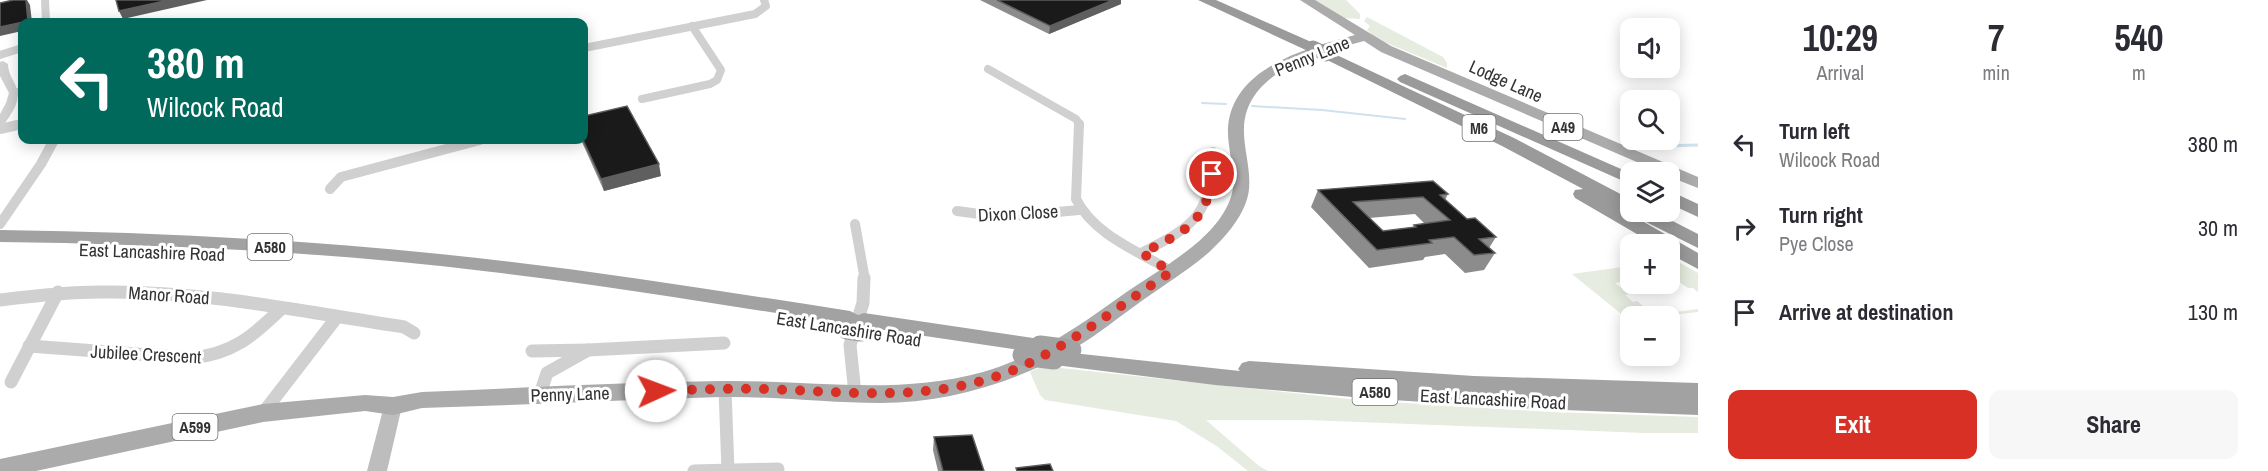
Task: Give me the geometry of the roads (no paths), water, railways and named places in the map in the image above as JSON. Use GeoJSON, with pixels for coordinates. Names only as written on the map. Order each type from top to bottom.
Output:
{"type":"FeatureCollection","features":[{"type":"Feature","properties":{"kind":"highway","name":"M6"},"geometry":{"type":"LineString","coordinates":[[1205,0],[1368,64],[1620,189]]}},
{"type":"Feature","properties":{"kind":"highway","name":"M6"},"geometry":{"type":"LineString","coordinates":[[1225,0],[1328,48],[1424,102],[1508,142],[1620,201]]}},
{"type":"Feature","properties":{"kind":"highway"},"geometry":{"type":"LineString","coordinates":[[1368,64],[1465,104],[1620,174]]}},
{"type":"Feature","properties":{"kind":"highway"},"geometry":{"type":"LineString","coordinates":[[1424,102],[1650,234]]}},
{"type":"Feature","properties":{"kind":"highway"},"geometry":{"type":"LineString","coordinates":[[1680,202],[1698,211]]}},
{"type":"Feature","properties":{"kind":"highway"},"geometry":{"type":"LineString","coordinates":[[1680,220],[1698,230]]}},
{"type":"Feature","properties":{"kind":"highway"},"geometry":{"type":"LineString","coordinates":[[1660,222],[1698,242]]}},
{"type":"Feature","properties":{"kind":"highway","name":"East Lancashire Road"},"geometry":{"type":"LineString","coordinates":[[2,229],[37,237],[294,248],[442,261],[1230,380],[1391,393],[1595,404],[1698,406]]}},
{"type":"Feature","properties":{"kind":"highway","name":"East Lancashire Road"},"geometry":{"type":"LineString","coordinates":[[0,249],[286,258],[543,278]]}},
{"type":"Feature","properties":{"kind":"highway"},"geometry":{"type":"LineString","coordinates":[[1680,251],[1698,262]]}},
{"type":"Feature","properties":{"kind":"highway","name":"East Lancashire Road"},"geometry":{"type":"LineString","coordinates":[[1047,353],[1402,381],[1563,390],[1698,391]]}},
{"type":"Feature","properties":{"kind":"main road","name":"Lodge Lane"},"geometry":{"type":"LineString","coordinates":[[1306,0],[1386,49],[1698,183]]}},
{"type":"Feature","properties":{"kind":"main road"},"geometry":{"type":"LineString","coordinates":[[1328,48],[1347,34],[1343,24]]}},
{"type":"Feature","properties":{"kind":"main road","name":"Penny Lane"},"geometry":{"type":"LineString","coordinates":[[0,469],[263,413],[365,403],[393,406],[422,400],[725,389],[882,395],[922,392],[987,379],[1020,367],[1068,343],[1171,272],[1217,234],[1236,207],[1241,188],[1237,120],[1241,103],[1250,89],[1262,77],[1280,67],[1364,37]]}},
{"type":"Feature","properties":{"kind":"main road"},"geometry":{"type":"LineString","coordinates":[[1328,48],[1357,43],[1386,49]]}},
{"type":"Feature","properties":{"kind":"main road"},"geometry":{"type":"LineString","coordinates":[[377,471],[393,406]]}},
{"type":"Feature","properties":{"kind":"street"},"geometry":{"type":"LineString","coordinates":[[45,0],[46,18]]}},
{"type":"Feature","properties":{"kind":"street"},"geometry":{"type":"LineString","coordinates":[[588,47],[755,14],[766,6],[764,0]]}},
{"type":"Feature","properties":{"kind":"street"},"geometry":{"type":"LineString","coordinates":[[642,99],[710,84],[717,80],[721,70],[692,26]]}},
{"type":"Feature","properties":{"kind":"street"},"geometry":{"type":"LineString","coordinates":[[0,123],[18,92],[3,78],[1,61],[18,51]]}},
{"type":"Feature","properties":{"kind":"street"},"geometry":{"type":"LineString","coordinates":[[988,69],[1076,119],[1080,125],[1076,199],[1080,210],[1090,221],[1171,272]]}},
{"type":"Feature","properties":{"kind":"street"},"geometry":{"type":"LineString","coordinates":[[0,129],[18,125]]}},
{"type":"Feature","properties":{"kind":"street"},"geometry":{"type":"LineString","coordinates":[[2,229],[52,144]]}},
{"type":"Feature","properties":{"kind":"street"},"geometry":{"type":"LineString","coordinates":[[330,189],[342,177],[465,144]]}},
{"type":"Feature","properties":{"kind":"street"},"geometry":{"type":"LineString","coordinates":[[1142,253],[1184,231],[1205,209],[1216,156]]}},
{"type":"Feature","properties":{"kind":"street","name":"Dixon Close"},"geometry":{"type":"LineString","coordinates":[[957,211],[969,215],[1004,216],[1080,210]]}},
{"type":"Feature","properties":{"kind":"street"},"geometry":{"type":"LineString","coordinates":[[855,225],[861,252],[864,287],[863,303],[850,339],[849,351],[855,394]]}},
{"type":"Feature","properties":{"kind":"street","name":"Manor Road"},"geometry":{"type":"LineString","coordinates":[[0,300],[58,292],[97,290],[146,292],[219,298],[404,327],[414,333]]}},
{"type":"Feature","properties":{"kind":"street"},"geometry":{"type":"LineString","coordinates":[[11,382],[58,292]]}},
{"type":"Feature","properties":{"kind":"street","name":"Jubilee Crescent"},"geometry":{"type":"LineString","coordinates":[[29,346],[191,358],[211,357],[232,350],[250,339],[282,308]]}},
{"type":"Feature","properties":{"kind":"street"},"geometry":{"type":"LineString","coordinates":[[263,413],[337,317]]}},
{"type":"Feature","properties":{"kind":"street"},"geometry":{"type":"LineString","coordinates":[[532,351],[724,343]]}},
{"type":"Feature","properties":{"kind":"street"},"geometry":{"type":"LineString","coordinates":[[540,394],[547,373],[588,350]]}},
{"type":"Feature","properties":{"kind":"street"},"geometry":{"type":"LineString","coordinates":[[725,389],[728,470]]}},
{"type":"Feature","properties":{"kind":"street"},"geometry":{"type":"LineString","coordinates":[[694,471],[778,469]]}},
{"type":"Feature","properties":{"kind":"waterway"},"geometry":{"type":"LineString","coordinates":[[1202,103],[1226,104]]}},
{"type":"Feature","properties":{"kind":"waterway"},"geometry":{"type":"LineString","coordinates":[[1252,106],[1322,110],[1405,119]]}},
{"type":"Feature","properties":{"kind":"waterway"},"geometry":{"type":"LineString","coordinates":[[1680,145],[1698,145]]}}]}
